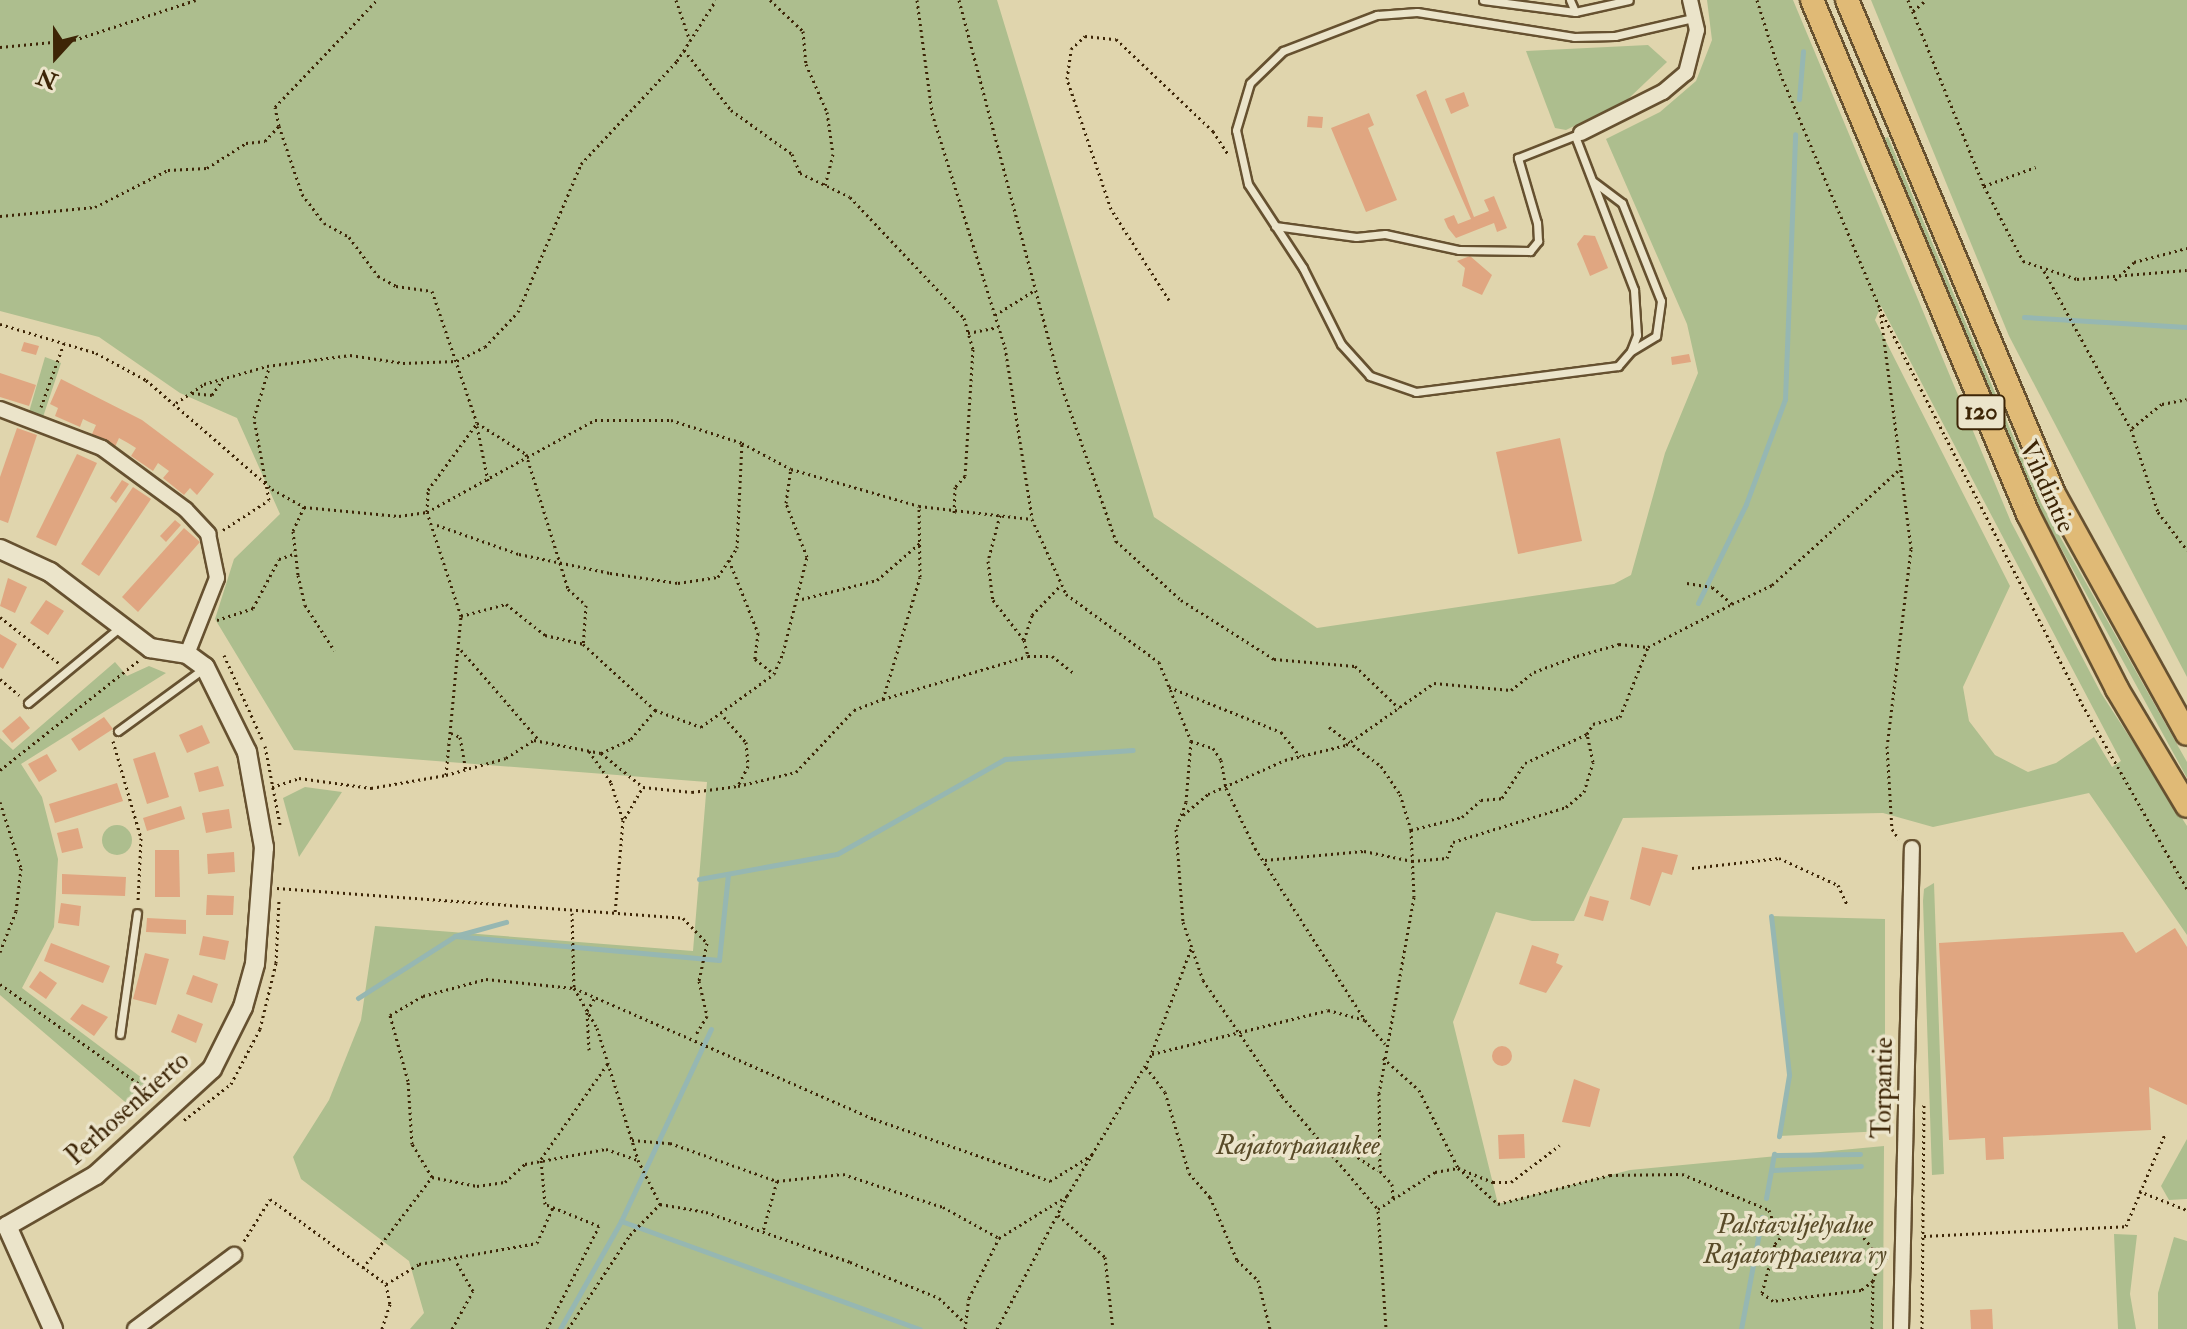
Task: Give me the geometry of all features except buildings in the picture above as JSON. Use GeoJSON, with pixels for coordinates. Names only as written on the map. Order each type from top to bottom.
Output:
{"type":"FeatureCollection","features":[{"type":"Feature","properties":{"kind":"main road","name":"Vihdintie"},"geometry":{"type":"LineString","coordinates":[[1812,0],[1906,237],[2028,514],[2117,689],[2187,806]]}},
{"type":"Feature","properties":{"kind":"main road","name":"Vihdintie"},"geometry":{"type":"LineString","coordinates":[[1847,0],[2054,494],[2187,734]]}},
{"type":"Feature","properties":{"kind":"street"},"geometry":{"type":"LineString","coordinates":[[1578,134],[1663,92],[1686,73],[1695,51],[1695,17],[1690,0]]}},
{"type":"Feature","properties":{"kind":"street"},"geometry":{"type":"LineString","coordinates":[[0,409],[37,418],[102,448],[186,510],[208,534],[218,570],[187,654]]}},
{"type":"Feature","properties":{"kind":"street","name":"Perhosenkierto"},"geometry":{"type":"LineString","coordinates":[[0,549],[50,572],[150,648],[187,654],[205,667],[231,713],[257,790],[265,886],[255,964],[234,1029],[212,1069],[85,1183],[3,1227]]}},
{"type":"Feature","properties":{"kind":"street","name":"Torpantie"},"geometry":{"type":"LineString","coordinates":[[1901,1329],[1912,850]]}},
{"type":"Feature","properties":{"kind":"street"},"geometry":{"type":"LineString","coordinates":[[3,1227],[53,1329]]}},
{"type":"Feature","properties":{"kind":"street"},"geometry":{"type":"LineString","coordinates":[[135,1329],[234,1255]]}},
{"type":"Feature","properties":{"kind":"lane"},"geometry":{"type":"LineString","coordinates":[[1483,0],[1575,12],[1629,0]]}},
{"type":"Feature","properties":{"kind":"lane"},"geometry":{"type":"LineString","coordinates":[[1570,0],[1575,12]]}},
{"type":"Feature","properties":{"kind":"lane"},"geometry":{"type":"LineString","coordinates":[[1592,180],[1622,203],[1661,301],[1656,336],[1631,351],[1618,366],[1518,382],[1400,389],[1355,363],[1248,184],[1236,130],[1250,83],[1283,51],[1377,15],[1417,12],[1574,37],[1615,36],[1695,17]]}},
{"type":"Feature","properties":{"kind":"lane"},"geometry":{"type":"LineString","coordinates":[[1275,226],[1356,237],[1385,234],[1459,250],[1530,251],[1538,241],[1537,223],[1518,158],[1578,134],[1634,290],[1637,335],[1631,351]]}},
{"type":"Feature","properties":{"kind":"lane"},"geometry":{"type":"LineString","coordinates":[[28,703],[120,627]]}},
{"type":"Feature","properties":{"kind":"lane"},"geometry":{"type":"LineString","coordinates":[[118,731],[205,667]]}},
{"type":"Feature","properties":{"kind":"lane"},"geometry":{"type":"LineString","coordinates":[[120,1034],[137,913]]}},
{"type":"Feature","properties":{"kind":"path"},"geometry":{"type":"LineString","coordinates":[[0,47],[74,40],[196,0]]}},
{"type":"Feature","properties":{"kind":"path"},"geometry":{"type":"LineString","coordinates":[[377,0],[275,107],[279,126],[302,194],[324,223],[349,237],[378,276],[432,291],[477,423],[488,481]]}},
{"type":"Feature","properties":{"kind":"path"},"geometry":{"type":"LineString","coordinates":[[676,0],[690,41]]}},
{"type":"Feature","properties":{"kind":"path"},"geometry":{"type":"LineString","coordinates":[[176,403],[191,392],[223,379],[270,366],[350,355],[403,363],[457,361],[485,347],[518,312],[581,164],[684,50],[716,0]]}},
{"type":"Feature","properties":{"kind":"path"},"geometry":{"type":"LineString","coordinates":[[770,0],[803,31],[806,64],[827,112],[833,154],[825,185]]}},
{"type":"Feature","properties":{"kind":"path"},"geometry":{"type":"LineString","coordinates":[[917,0],[932,113],[998,327],[1032,519],[1061,585],[1082,610],[1159,662],[1183,728],[1191,741],[1180,818],[1183,922],[1203,980],[1240,1029],[1282,1096],[1378,1209],[1386,1329]]}},
{"type":"Feature","properties":{"kind":"path"},"geometry":{"type":"LineString","coordinates":[[959,0],[1035,290],[1088,471],[1116,541],[1181,600],[1274,659],[1355,666],[1399,708]]}},
{"type":"Feature","properties":{"kind":"path"},"geometry":{"type":"LineString","coordinates":[[1757,0],[1780,73],[1880,309],[2082,704],[2187,889]]}},
{"type":"Feature","properties":{"kind":"path"},"geometry":{"type":"LineString","coordinates":[[1908,0],[1984,186],[2023,261],[2044,271],[2115,280],[2187,270]]}},
{"type":"Feature","properties":{"kind":"path"},"geometry":{"type":"LineString","coordinates":[[1913,11],[1926,0]]}},
{"type":"Feature","properties":{"kind":"path"},"geometry":{"type":"LineString","coordinates":[[1169,300],[1111,209],[1067,79],[1071,49],[1085,36],[1116,39],[1213,131],[1231,157]]}},
{"type":"Feature","properties":{"kind":"path"},"geometry":{"type":"LineString","coordinates":[[684,50],[731,110],[792,154],[800,173],[850,197],[949,301],[968,333],[973,349],[965,476],[955,487],[954,514]]}},
{"type":"Feature","properties":{"kind":"path"},"geometry":{"type":"LineString","coordinates":[[0,216],[95,207],[168,170],[207,168],[246,143],[265,141],[279,126]]}},
{"type":"Feature","properties":{"kind":"path"},"geometry":{"type":"LineString","coordinates":[[1984,186],[2036,167]]}},
{"type":"Feature","properties":{"kind":"path"},"geometry":{"type":"LineString","coordinates":[[2115,280],[2134,262],[2187,248]]}},
{"type":"Feature","properties":{"kind":"path"},"geometry":{"type":"LineString","coordinates":[[2044,271],[2131,429],[2158,512],[2187,550]]}},
{"type":"Feature","properties":{"kind":"path"},"geometry":{"type":"LineString","coordinates":[[995,315],[1035,290]]}},
{"type":"Feature","properties":{"kind":"path"},"geometry":{"type":"LineString","coordinates":[[1880,309],[1911,549],[1887,746],[1892,829],[1912,850]]}},
{"type":"Feature","properties":{"kind":"path"},"geometry":{"type":"LineString","coordinates":[[0,324],[64,342],[123,367],[176,403],[272,489],[304,507],[399,516],[427,512],[488,481],[526,454],[595,420],[671,420],[742,443],[791,469],[919,506],[954,514],[1020,515],[1032,519]]}},
{"type":"Feature","properties":{"kind":"path"},"geometry":{"type":"LineString","coordinates":[[968,333],[998,327]]}},
{"type":"Feature","properties":{"kind":"path"},"geometry":{"type":"LineString","coordinates":[[37,418],[64,342]]}},
{"type":"Feature","properties":{"kind":"path"},"geometry":{"type":"LineString","coordinates":[[208,534],[236,526],[269,500],[272,489],[254,418],[270,366]]}},
{"type":"Feature","properties":{"kind":"path"},"geometry":{"type":"LineString","coordinates":[[191,392],[212,395],[223,379]]}},
{"type":"Feature","properties":{"kind":"path"},"geometry":{"type":"LineString","coordinates":[[2131,429],[2162,404],[2187,399]]}},
{"type":"Feature","properties":{"kind":"path"},"geometry":{"type":"LineString","coordinates":[[477,423],[526,454],[544,526],[563,558],[568,589],[586,605],[583,644]]}},
{"type":"Feature","properties":{"kind":"path"},"geometry":{"type":"LineString","coordinates":[[446,775],[461,650],[461,616],[437,525],[427,512],[428,490],[477,423]]}},
{"type":"Feature","properties":{"kind":"path"},"geometry":{"type":"LineString","coordinates":[[437,525],[519,554],[563,558],[678,583],[718,577],[729,560],[742,511],[736,475],[742,443]]}},
{"type":"Feature","properties":{"kind":"path"},"geometry":{"type":"LineString","coordinates":[[1180,818],[1208,794],[1300,756],[1346,745],[1434,683],[1511,690],[1534,672],[1577,656],[1619,644],[1648,647],[1801,565],[1901,468]]}},
{"type":"Feature","properties":{"kind":"path"},"geometry":{"type":"LineString","coordinates":[[461,616],[506,604],[545,635],[583,644],[655,710],[701,727],[723,717],[774,674],[800,599],[807,557],[786,503],[791,469]]}},
{"type":"Feature","properties":{"kind":"path"},"geometry":{"type":"LineString","coordinates":[[883,699],[910,625],[921,542],[919,506]]}},
{"type":"Feature","properties":{"kind":"path"},"geometry":{"type":"LineString","coordinates":[[304,507],[293,531],[305,605],[334,650]]}},
{"type":"Feature","properties":{"kind":"path"},"geometry":{"type":"LineString","coordinates":[[1000,515],[988,561],[993,600],[1024,640],[1028,656]]}},
{"type":"Feature","properties":{"kind":"path"},"geometry":{"type":"LineString","coordinates":[[800,599],[877,580],[921,542]]}},
{"type":"Feature","properties":{"kind":"path"},"geometry":{"type":"LineString","coordinates":[[202,620],[228,620],[253,608],[279,559],[296,553]]}},
{"type":"Feature","properties":{"kind":"path"},"geometry":{"type":"LineString","coordinates":[[729,560],[758,633],[755,659],[774,674]]}},
{"type":"Feature","properties":{"kind":"path"},"geometry":{"type":"LineString","coordinates":[[1687,583],[1712,587],[1732,604]]}},
{"type":"Feature","properties":{"kind":"path"},"geometry":{"type":"LineString","coordinates":[[1024,640],[1032,615],[1061,585]]}},
{"type":"Feature","properties":{"kind":"path"},"geometry":{"type":"LineString","coordinates":[[0,617],[41,644],[68,672]]}},
{"type":"Feature","properties":{"kind":"path"},"geometry":{"type":"LineString","coordinates":[[1411,830],[1462,817],[1481,800],[1502,798],[1525,763],[1587,734],[1593,724],[1620,717],[1648,647]]}},
{"type":"Feature","properties":{"kind":"path"},"geometry":{"type":"LineString","coordinates":[[461,650],[539,740]]}},
{"type":"Feature","properties":{"kind":"path"},"geometry":{"type":"LineString","coordinates":[[257,790],[299,778],[371,788],[446,775],[539,740],[601,753],[643,787],[692,792],[738,786],[796,772],[854,710],[883,699],[1028,656],[1052,656],[1075,674]]}},
{"type":"Feature","properties":{"kind":"path"},"geometry":{"type":"LineString","coordinates":[[0,770],[130,671]]}},
{"type":"Feature","properties":{"kind":"path"},"geometry":{"type":"LineString","coordinates":[[0,679],[28,703]]}},
{"type":"Feature","properties":{"kind":"path"},"geometry":{"type":"LineString","coordinates":[[1169,686],[1281,732],[1300,756]]}},
{"type":"Feature","properties":{"kind":"path"},"geometry":{"type":"LineString","coordinates":[[601,753],[631,739],[655,710]]}},
{"type":"Feature","properties":{"kind":"path"},"geometry":{"type":"LineString","coordinates":[[723,717],[746,742],[748,766],[738,786]]}},
{"type":"Feature","properties":{"kind":"path"},"geometry":{"type":"LineString","coordinates":[[1329,727],[1346,745],[1381,766],[1400,794],[1411,830],[1412,861],[1404,973],[1383,1058],[1380,1171],[1394,1199]]}},
{"type":"Feature","properties":{"kind":"path"},"geometry":{"type":"LineString","coordinates":[[118,731],[113,739],[141,838],[137,913]]}},
{"type":"Feature","properties":{"kind":"path"},"geometry":{"type":"LineString","coordinates":[[450,732],[460,737],[466,770]]}},
{"type":"Feature","properties":{"kind":"path"},"geometry":{"type":"LineString","coordinates":[[1265,860],[1364,851],[1412,861],[1447,858],[1453,842],[1566,807],[1584,792],[1593,762],[1587,734]]}},
{"type":"Feature","properties":{"kind":"path"},"geometry":{"type":"LineString","coordinates":[[1191,741],[1213,748],[1226,788],[1265,860],[1365,1020],[1385,1044]]}},
{"type":"Feature","properties":{"kind":"path"},"geometry":{"type":"LineString","coordinates":[[587,749],[611,783],[623,820],[615,914]]}},
{"type":"Feature","properties":{"kind":"path"},"geometry":{"type":"LineString","coordinates":[[623,820],[643,787]]}},
{"type":"Feature","properties":{"kind":"path"},"geometry":{"type":"LineString","coordinates":[[0,802],[21,868],[16,911],[0,952]]}},
{"type":"Feature","properties":{"kind":"path"},"geometry":{"type":"LineString","coordinates":[[1692,868],[1779,858],[1838,885],[1848,906]]}},
{"type":"Feature","properties":{"kind":"path"},"geometry":{"type":"LineString","coordinates":[[265,886],[683,918],[707,943],[699,981],[707,1016],[695,1036]]}},
{"type":"Feature","properties":{"kind":"path"},"geometry":{"type":"LineString","coordinates":[[572,913],[574,988],[608,1063],[638,1160],[660,1204],[763,1233],[939,1298],[963,1321],[965,1329]]}},
{"type":"Feature","properties":{"kind":"path"},"geometry":{"type":"LineString","coordinates":[[997,1329],[1067,1196],[1152,1054],[1192,946]]}},
{"type":"Feature","properties":{"kind":"path"},"geometry":{"type":"LineString","coordinates":[[638,1160],[606,1149],[525,1164],[505,1182],[477,1186],[432,1177],[412,1144],[408,1081],[390,1015],[423,996],[486,979],[574,988],[695,1036],[874,1119],[1050,1181],[1093,1154]]}},
{"type":"Feature","properties":{"kind":"path"},"geometry":{"type":"LineString","coordinates":[[0,984],[170,1108]]}},
{"type":"Feature","properties":{"kind":"path"},"geometry":{"type":"LineString","coordinates":[[589,1050],[587,1011],[595,997]]}},
{"type":"Feature","properties":{"kind":"path"},"geometry":{"type":"LineString","coordinates":[[1152,1054],[1240,1029],[1328,1010],[1365,1020]]}},
{"type":"Feature","properties":{"kind":"path"},"geometry":{"type":"LineString","coordinates":[[1383,1058],[1419,1090],[1458,1168],[1498,1204],[1610,1175],[1682,1174],[1769,1210],[1779,1237],[1763,1285],[1769,1299],[1845,1293],[1873,1281]]}},
{"type":"Feature","properties":{"kind":"path"},"geometry":{"type":"LineString","coordinates":[[547,1329],[599,1226],[545,1204],[541,1159],[608,1063]]}},
{"type":"Feature","properties":{"kind":"path"},"geometry":{"type":"LineString","coordinates":[[1145,1066],[1165,1092],[1189,1173],[1210,1197],[1237,1260],[1258,1280],[1270,1329]]}},
{"type":"Feature","properties":{"kind":"path"},"geometry":{"type":"LineString","coordinates":[[144,1106],[154,1095]]}},
{"type":"Feature","properties":{"kind":"path"},"geometry":{"type":"LineString","coordinates":[[1924,1236],[2126,1226],[2165,1134]]}},
{"type":"Feature","properties":{"kind":"path"},"geometry":{"type":"LineString","coordinates":[[632,1140],[670,1143],[777,1181],[843,1174],[943,1207],[999,1238]]}},
{"type":"Feature","properties":{"kind":"path"},"geometry":{"type":"LineString","coordinates":[[1378,1209],[1435,1172],[1458,1168],[1493,1182],[1511,1182],[1560,1145]]}},
{"type":"Feature","properties":{"kind":"path"},"geometry":{"type":"LineString","coordinates":[[1331,1152],[1343,1147],[1380,1171]]}},
{"type":"Feature","properties":{"kind":"path"},"geometry":{"type":"LineString","coordinates":[[363,1268],[432,1177]]}},
{"type":"Feature","properties":{"kind":"path"},"geometry":{"type":"LineString","coordinates":[[763,1233],[777,1181]]}},
{"type":"Feature","properties":{"kind":"path"},"geometry":{"type":"LineString","coordinates":[[2139,1191],[2187,1210]]}},
{"type":"Feature","properties":{"kind":"path"},"geometry":{"type":"LineString","coordinates":[[963,1321],[999,1238],[1067,1196]]}},
{"type":"Feature","properties":{"kind":"path"},"geometry":{"type":"LineString","coordinates":[[234,1255],[270,1199],[386,1284],[390,1304],[382,1329]]}},
{"type":"Feature","properties":{"kind":"path"},"geometry":{"type":"LineString","coordinates":[[568,1329],[630,1235],[660,1204]]}},
{"type":"Feature","properties":{"kind":"path"},"geometry":{"type":"LineString","coordinates":[[386,1284],[403,1269],[537,1243],[553,1207]]}},
{"type":"Feature","properties":{"kind":"path"},"geometry":{"type":"LineString","coordinates":[[1058,1215],[1105,1257],[1113,1329]]}},
{"type":"Feature","properties":{"kind":"path"},"geometry":{"type":"LineString","coordinates":[[1779,1237],[1844,1226],[1860,1233],[1880,1258]]}},
{"type":"Feature","properties":{"kind":"path"},"geometry":{"type":"LineString","coordinates":[[1922,1329],[1924,1246]]}},
{"type":"Feature","properties":{"kind":"path"},"geometry":{"type":"LineString","coordinates":[[1880,1258],[1903,1258]]}},
{"type":"Feature","properties":{"kind":"path"},"geometry":{"type":"LineString","coordinates":[[1872,1329],[1873,1281],[1880,1258]]}},
{"type":"Feature","properties":{"kind":"path"},"geometry":{"type":"LineString","coordinates":[[452,1329],[473,1291],[456,1261]]}},
{"type":"Feature","properties":{"kind":"green space"},"geometry":{"type":"Polygon","coordinates":[[[0,0],[997,0],[1154,517],[1317,628],[1614,584],[1631,575],[1665,453],[1698,373],[1687,324],[1606,139],[1660,112],[1696,81],[1712,40],[1707,0],[1793,0],[2011,522],[2101,693],[2187,826],[2187,935],[2089,793],[1933,827],[1883,813],[1623,818],[1574,921],[1532,921],[1496,912],[1453,1022],[1498,1204],[1630,1170],[1884,1146],[1883,1329],[410,1329],[424,1313],[409,1261],[301,1179],[293,1157],[329,1100],[361,1020],[375,926],[693,951],[707,782],[294,750],[215,619],[234,559],[280,514],[237,418],[180,393],[99,337],[0,311],[0,0]],[[1881,306],[1875,320],[2010,586],[1963,687],[1969,721],[1995,755],[2028,772],[2056,763],[2094,737],[2112,767],[2121,761],[1881,306]]]}},
{"type":"Feature","properties":{"kind":"green space"},"geometry":{"type":"Polygon","coordinates":[[[1871,0],[2187,0],[2187,677],[2009,336],[1871,0]]]}},
{"type":"Feature","properties":{"kind":"green space"},"geometry":{"type":"Polygon","coordinates":[[[1648,45],[1667,62],[1627,100],[1566,130],[1555,128],[1526,51],[1648,45]]]}},
{"type":"Feature","properties":{"kind":"green space"},"geometry":{"type":"Polygon","coordinates":[[[1888,137],[2041,503],[2187,762],[2187,778],[2038,506],[1916,223],[1883,139],[1888,137]]]}},
{"type":"Feature","properties":{"kind":"green space"},"geometry":{"type":"Polygon","coordinates":[[[45,357],[61,363],[43,417],[29,412],[45,357]]]}},
{"type":"Feature","properties":{"kind":"green space"},"geometry":{"type":"Polygon","coordinates":[[[115,662],[127,676],[149,666],[166,673],[21,764],[42,797],[58,859],[54,927],[22,988],[154,1087],[131,1107],[0,995],[0,738],[13,750],[115,662]]]}},
{"type":"Feature","properties":{"kind":"green space"},"geometry":{"type":"Polygon","coordinates":[[[305,787],[342,792],[299,857],[283,798],[305,787]]]}},
{"type":"Feature","properties":{"kind":"green space"},"geometry":{"type":"Polygon","coordinates":[[[117,825],[127,830],[132,840],[127,850],[117,855],[107,850],[102,840],[107,830],[117,825]]]}},
{"type":"Feature","properties":{"kind":"green space"},"geometry":{"type":"Polygon","coordinates":[[[1934,883],[1944,1174],[1932,1175],[1923,901],[1924,889],[1934,883]]]}},
{"type":"Feature","properties":{"kind":"green space"},"geometry":{"type":"Polygon","coordinates":[[[1771,916],[1885,919],[1885,1131],[1779,1136],[1789,1075],[1771,916]]]}},
{"type":"Feature","properties":{"kind":"green space"},"geometry":{"type":"Polygon","coordinates":[[[2187,1139],[2187,1199],[2169,1200],[2161,1186],[2187,1139]]]}},
{"type":"Feature","properties":{"kind":"green space"},"geometry":{"type":"Polygon","coordinates":[[[2114,1234],[2137,1235],[2130,1294],[2136,1329],[2118,1329],[2114,1234]]]}},
{"type":"Feature","properties":{"kind":"green space"},"geometry":{"type":"Polygon","coordinates":[[[2174,1237],[2187,1241],[2187,1329],[2158,1329],[2158,1293],[2174,1237]]]}},
{"type":"Feature","properties":{"kind":"waterway"},"geometry":{"type":"LineString","coordinates":[[1799,99],[1803,51]]}},
{"type":"Feature","properties":{"kind":"waterway"},"geometry":{"type":"LineString","coordinates":[[1698,603],[1746,504],[1785,399],[1795,134]]}},
{"type":"Feature","properties":{"kind":"waterway"},"geometry":{"type":"LineString","coordinates":[[2024,317],[2187,327]]}},
{"type":"Feature","properties":{"kind":"waterway"},"geometry":{"type":"LineString","coordinates":[[699,879],[837,854],[1005,759],[1133,750]]}},
{"type":"Feature","properties":{"kind":"waterway"},"geometry":{"type":"LineString","coordinates":[[455,936],[719,960],[728,874]]}},
{"type":"Feature","properties":{"kind":"waterway"},"geometry":{"type":"LineString","coordinates":[[1771,916],[1789,1075],[1779,1136]]}},
{"type":"Feature","properties":{"kind":"waterway"},"geometry":{"type":"LineString","coordinates":[[358,998],[455,936],[506,922]]}},
{"type":"Feature","properties":{"kind":"waterway"},"geometry":{"type":"LineString","coordinates":[[621,1221],[711,1029]]}},
{"type":"Feature","properties":{"kind":"waterway"},"geometry":{"type":"LineString","coordinates":[[1766,1198],[1774,1154]]}},
{"type":"Feature","properties":{"kind":"waterway"},"geometry":{"type":"LineString","coordinates":[[1774,1155],[1860,1154]]}},
{"type":"Feature","properties":{"kind":"waterway"},"geometry":{"type":"LineString","coordinates":[[1772,1170],[1861,1166]]}},
{"type":"Feature","properties":{"kind":"waterway"},"geometry":{"type":"LineString","coordinates":[[1741,1329],[1762,1217]]}},
{"type":"Feature","properties":{"kind":"waterway"},"geometry":{"type":"LineString","coordinates":[[560,1329],[621,1221],[920,1329]]}},
{"type":"Feature","properties":{"kind":"park label","name":"Rajatorpanaukee"},"geometry":{"type":"Point","coordinates":[1298,1147]}},
{"type":"Feature","properties":{"kind":"park label","name":"Palstaviljelyalue Rajatorppaseura ry"},"geometry":{"type":"Point","coordinates":[1795,1241]}}]}
